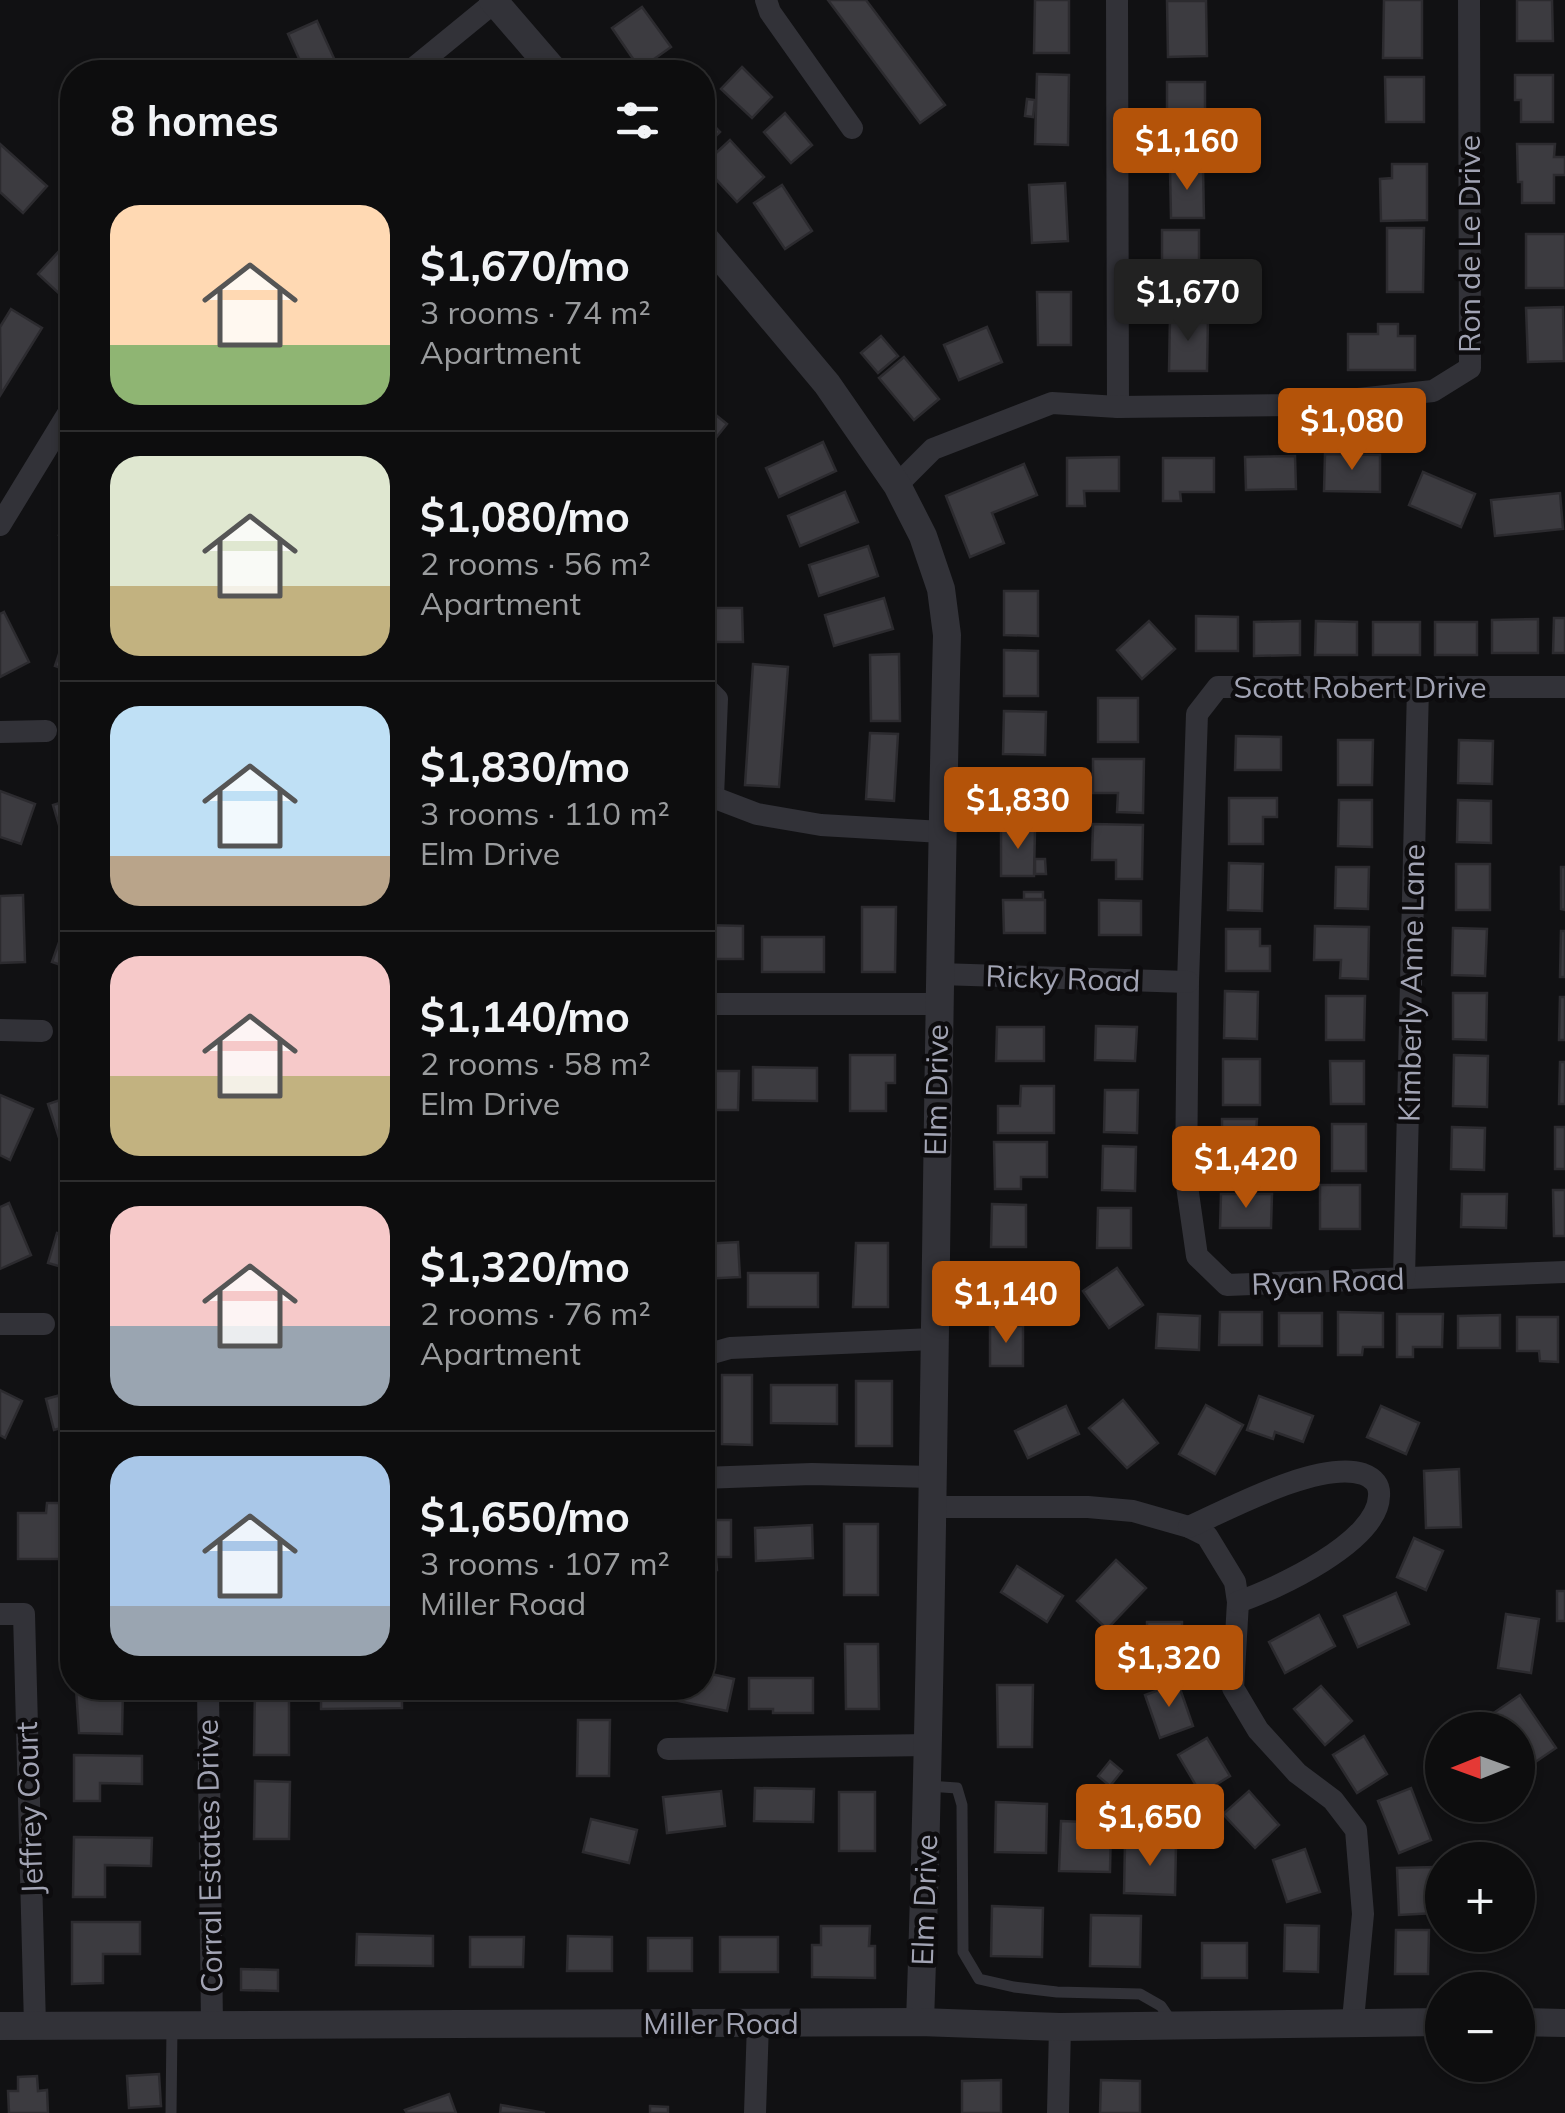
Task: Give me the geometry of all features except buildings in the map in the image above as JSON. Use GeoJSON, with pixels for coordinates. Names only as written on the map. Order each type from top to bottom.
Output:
{"type":"FeatureCollection","features":[{"type":"Feature","properties":{"kind":"street"},"geometry":{"type":"LineString","coordinates":[[766,0],[770,12],[852,128]]}},
{"type":"Feature","properties":{"kind":"street"},"geometry":{"type":"LineString","coordinates":[[1116,0],[1118,407]]}},
{"type":"Feature","properties":{"kind":"street","name":"Ron de Le Drive"},"geometry":{"type":"LineString","coordinates":[[897,486],[933,449],[1052,403],[1118,407],[1302,405],[1433,391],[1470,368],[1468,0]]}},
{"type":"Feature","properties":{"kind":"street"},"geometry":{"type":"LineString","coordinates":[[424,60],[495,1],[545,60]]}},
{"type":"Feature","properties":{"kind":"street","name":"Elm Drive"},"geometry":{"type":"LineString","coordinates":[[715,250],[827,384],[897,486],[923,536],[941,589],[947,635],[938,974],[928,1786],[920,2022]]}},
{"type":"Feature","properties":{"kind":"street"},"geometry":{"type":"LineString","coordinates":[[0,525],[60,427]]}},
{"type":"Feature","properties":{"kind":"street","name":"Scott Robert Drive"},"geometry":{"type":"LineString","coordinates":[[1188,982],[1197,714],[1218,687],[1565,687]]}},
{"type":"Feature","properties":{"kind":"street","name":"Kimberly Anne Lane"},"geometry":{"type":"LineString","coordinates":[[1404,1278],[1418,687]]}},
{"type":"Feature","properties":{"kind":"street"},"geometry":{"type":"LineString","coordinates":[[0,732],[46,732]]}},
{"type":"Feature","properties":{"kind":"street"},"geometry":{"type":"LineString","coordinates":[[715,798],[758,814],[821,825],[942,832]]}},
{"type":"Feature","properties":{"kind":"street","name":"Ricky Road"},"geometry":{"type":"LineString","coordinates":[[938,974],[1188,982]]}},
{"type":"Feature","properties":{"kind":"street","name":"Ryan Road"},"geometry":{"type":"LineString","coordinates":[[1188,982],[1186,1178],[1197,1256],[1227,1285],[1565,1272]]}},
{"type":"Feature","properties":{"kind":"street"},"geometry":{"type":"LineString","coordinates":[[715,1004],[938,1004]]}},
{"type":"Feature","properties":{"kind":"street"},"geometry":{"type":"LineString","coordinates":[[0,1030],[42,1030]]}},
{"type":"Feature","properties":{"kind":"street"},"geometry":{"type":"LineString","coordinates":[[0,1324],[44,1324]]}},
{"type":"Feature","properties":{"kind":"street"},"geometry":{"type":"LineString","coordinates":[[715,1352],[730,1348],[933,1339]]}},
{"type":"Feature","properties":{"kind":"street"},"geometry":{"type":"LineString","coordinates":[[1189,1527],[1279,1486],[1310,1478],[1360,1473],[1374,1479],[1380,1488],[1374,1519],[1330,1557],[1263,1594],[1238,1602]]}},
{"type":"Feature","properties":{"kind":"street"},"geometry":{"type":"LineString","coordinates":[[715,1478],[812,1474],[932,1477]]}},
{"type":"Feature","properties":{"kind":"street"},"geometry":{"type":"LineString","coordinates":[[931,1506],[1088,1507],[1133,1512],[1189,1527],[1206,1536],[1234,1582],[1238,1602],[1232,1688],[1258,1730],[1297,1772],[1333,1800],[1356,1830],[1363,1914],[1353,2020]]}},
{"type":"Feature","properties":{"kind":"street","name":"Jeffrey Court"},"geometry":{"type":"LineString","coordinates":[[0,1614],[24,1614],[35,2025]]}},
{"type":"Feature","properties":{"kind":"street","name":"Corral Estates Drive"},"geometry":{"type":"LineString","coordinates":[[208,1700],[212,2026]]}},
{"type":"Feature","properties":{"kind":"street"},"geometry":{"type":"LineString","coordinates":[[668,1750],[928,1745]]}},
{"type":"Feature","properties":{"kind":"street","name":"Miller Road"},"geometry":{"type":"LineString","coordinates":[[0,2026],[920,2022],[1060,2027],[1425,2022]]}},
{"type":"Feature","properties":{"kind":"street"},"geometry":{"type":"LineString","coordinates":[[1535,2022],[1565,2023]]}},
{"type":"Feature","properties":{"kind":"street"},"geometry":{"type":"LineString","coordinates":[[755,2113],[758,2023]]}},
{"type":"Feature","properties":{"kind":"street"},"geometry":{"type":"LineString","coordinates":[[1058,2113],[1060,2027]]}},
{"type":"Feature","properties":{"kind":"lane"},"geometry":{"type":"LineString","coordinates":[[928,1786],[957,1788],[962,1806],[963,1952],[978,1979],[1057,1992],[1140,1994],[1161,2006],[1174,2024]]}},
{"type":"Feature","properties":{"kind":"lane"},"geometry":{"type":"LineString","coordinates":[[170,2113],[172,2026]]}}]}
